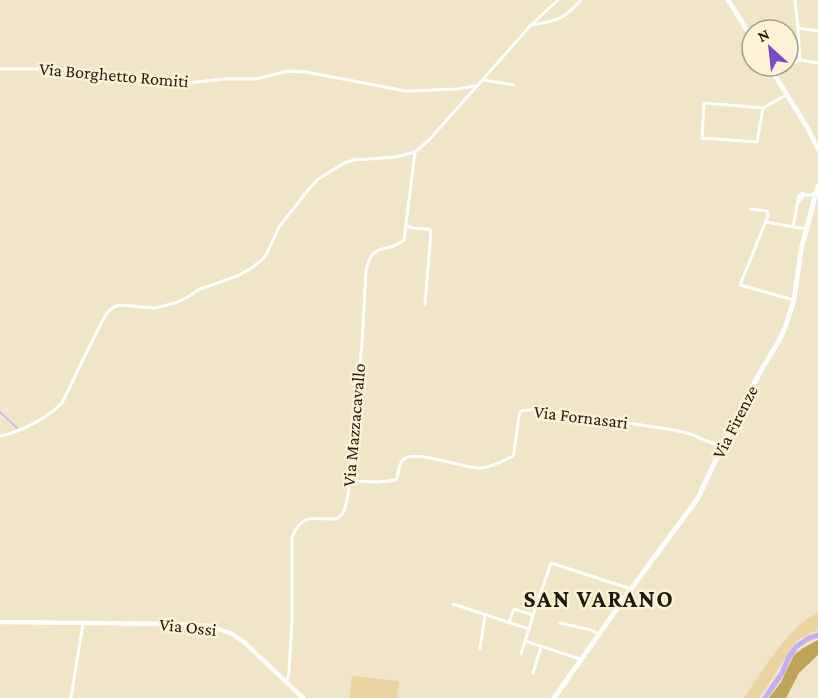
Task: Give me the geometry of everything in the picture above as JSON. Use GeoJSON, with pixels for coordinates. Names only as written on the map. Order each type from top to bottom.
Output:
{"type":"FeatureCollection","features":[{"type":"Feature","properties":{"kind":"main road"},"geometry":{"type":"LineString","coordinates":[[728,0],[740,19]]}},
{"type":"Feature","properties":{"kind":"main road"},"geometry":{"type":"LineString","coordinates":[[777,78],[818,149]]}},
{"type":"Feature","properties":{"kind":"main road","name":"Via Firenze"},"geometry":{"type":"LineString","coordinates":[[554,698],[698,498],[759,374],[780,339],[794,300],[798,266],[818,186]]}},
{"type":"Feature","properties":{"kind":"street"},"geometry":{"type":"LineString","coordinates":[[0,436],[22,429],[62,403],[102,321],[112,308],[119,305],[155,308],[175,303],[250,269],[262,259],[279,227],[317,180],[344,163],[354,160],[396,157],[415,152],[429,140],[531,26],[558,0]]}},
{"type":"Feature","properties":{"kind":"street"},"geometry":{"type":"LineString","coordinates":[[531,26],[560,20],[581,0]]}},
{"type":"Feature","properties":{"kind":"street"},"geometry":{"type":"LineString","coordinates":[[795,0],[797,18]]}},
{"type":"Feature","properties":{"kind":"street"},"geometry":{"type":"LineString","coordinates":[[800,28],[818,32]]}},
{"type":"Feature","properties":{"kind":"street"},"geometry":{"type":"LineString","coordinates":[[800,60],[818,63]]}},
{"type":"Feature","properties":{"kind":"street","name":"Via Borghetto Romiti"},"geometry":{"type":"LineString","coordinates":[[0,69],[58,69],[113,78],[188,83],[223,79],[256,79],[297,72],[406,91],[477,86]]}},
{"type":"Feature","properties":{"kind":"street"},"geometry":{"type":"LineString","coordinates":[[483,80],[514,84]]}},
{"type":"Feature","properties":{"kind":"street"},"geometry":{"type":"LineString","coordinates":[[763,108],[757,142],[702,138],[704,103],[763,108],[786,95]]}},
{"type":"Feature","properties":{"kind":"street","name":"Via Mazzacavallo"},"geometry":{"type":"LineString","coordinates":[[287,682],[292,620],[292,537],[297,526],[304,519],[334,520],[340,517],[345,508],[368,259],[378,250],[398,246],[405,240],[415,152]]}},
{"type":"Feature","properties":{"kind":"street"},"geometry":{"type":"LineString","coordinates":[[793,227],[799,201],[804,195],[816,193]]}},
{"type":"Feature","properties":{"kind":"street"},"geometry":{"type":"LineString","coordinates":[[750,209],[767,211],[768,216],[740,285],[794,300]]}},
{"type":"Feature","properties":{"kind":"street"},"geometry":{"type":"LineString","coordinates":[[766,222],[798,228],[807,227]]}},
{"type":"Feature","properties":{"kind":"street"},"geometry":{"type":"LineString","coordinates":[[407,226],[432,231],[425,304]]}},
{"type":"Feature","properties":{"kind":"street"},"geometry":{"type":"LineString","coordinates":[[798,228],[805,234]]}},
{"type":"Feature","properties":{"kind":"street","name":"Via Fornasari"},"geometry":{"type":"LineString","coordinates":[[349,481],[396,480],[401,461],[415,456],[455,462],[480,469],[501,462],[513,456],[519,416],[521,411],[529,409],[674,430],[722,447]]}},
{"type":"Feature","properties":{"kind":"street"},"geometry":{"type":"LineString","coordinates":[[521,654],[551,563],[631,589]]}},
{"type":"Feature","properties":{"kind":"street"},"geometry":{"type":"LineString","coordinates":[[453,604],[529,629]]}},
{"type":"Feature","properties":{"kind":"street"},"geometry":{"type":"LineString","coordinates":[[510,622],[514,609],[533,615]]}},
{"type":"Feature","properties":{"kind":"street"},"geometry":{"type":"LineString","coordinates":[[480,649],[486,615]]}},
{"type":"Feature","properties":{"kind":"street","name":"Via Ossi"},"geometry":{"type":"LineString","coordinates":[[0,622],[201,625],[221,629],[244,642],[303,698]]}},
{"type":"Feature","properties":{"kind":"street"},"geometry":{"type":"LineString","coordinates":[[71,698],[83,623]]}},
{"type":"Feature","properties":{"kind":"street"},"geometry":{"type":"LineString","coordinates":[[560,623],[591,630],[598,634]]}},
{"type":"Feature","properties":{"kind":"street"},"geometry":{"type":"LineString","coordinates":[[525,641],[580,659]]}},
{"type":"Feature","properties":{"kind":"street"},"geometry":{"type":"LineString","coordinates":[[533,673],[541,647]]}},
{"type":"Feature","properties":{"kind":"shaded area"},"geometry":{"type":"Polygon","coordinates":[[[818,613],[818,630],[797,640],[759,698],[744,698],[786,638],[807,619],[818,613]]]}},
{"type":"Feature","properties":{"kind":"shaded area"},"geometry":{"type":"Polygon","coordinates":[[[818,640],[818,655],[799,673],[786,698],[769,698],[781,682],[794,655],[818,640]]]}},
{"type":"Feature","properties":{"kind":"shaded area"},"geometry":{"type":"Polygon","coordinates":[[[352,676],[399,681],[397,698],[349,698],[352,676]]]}},
{"type":"Feature","properties":{"kind":"waterway"},"geometry":{"type":"LineString","coordinates":[[0,412],[17,428]]}},
{"type":"Feature","properties":{"kind":"waterway"},"geometry":{"type":"LineString","coordinates":[[765,698],[796,647],[818,635]]}},
{"type":"Feature","properties":{"kind":"district","name":"SAN VARANO"},"geometry":{"type":"Point","coordinates":[599,598]}}]}
